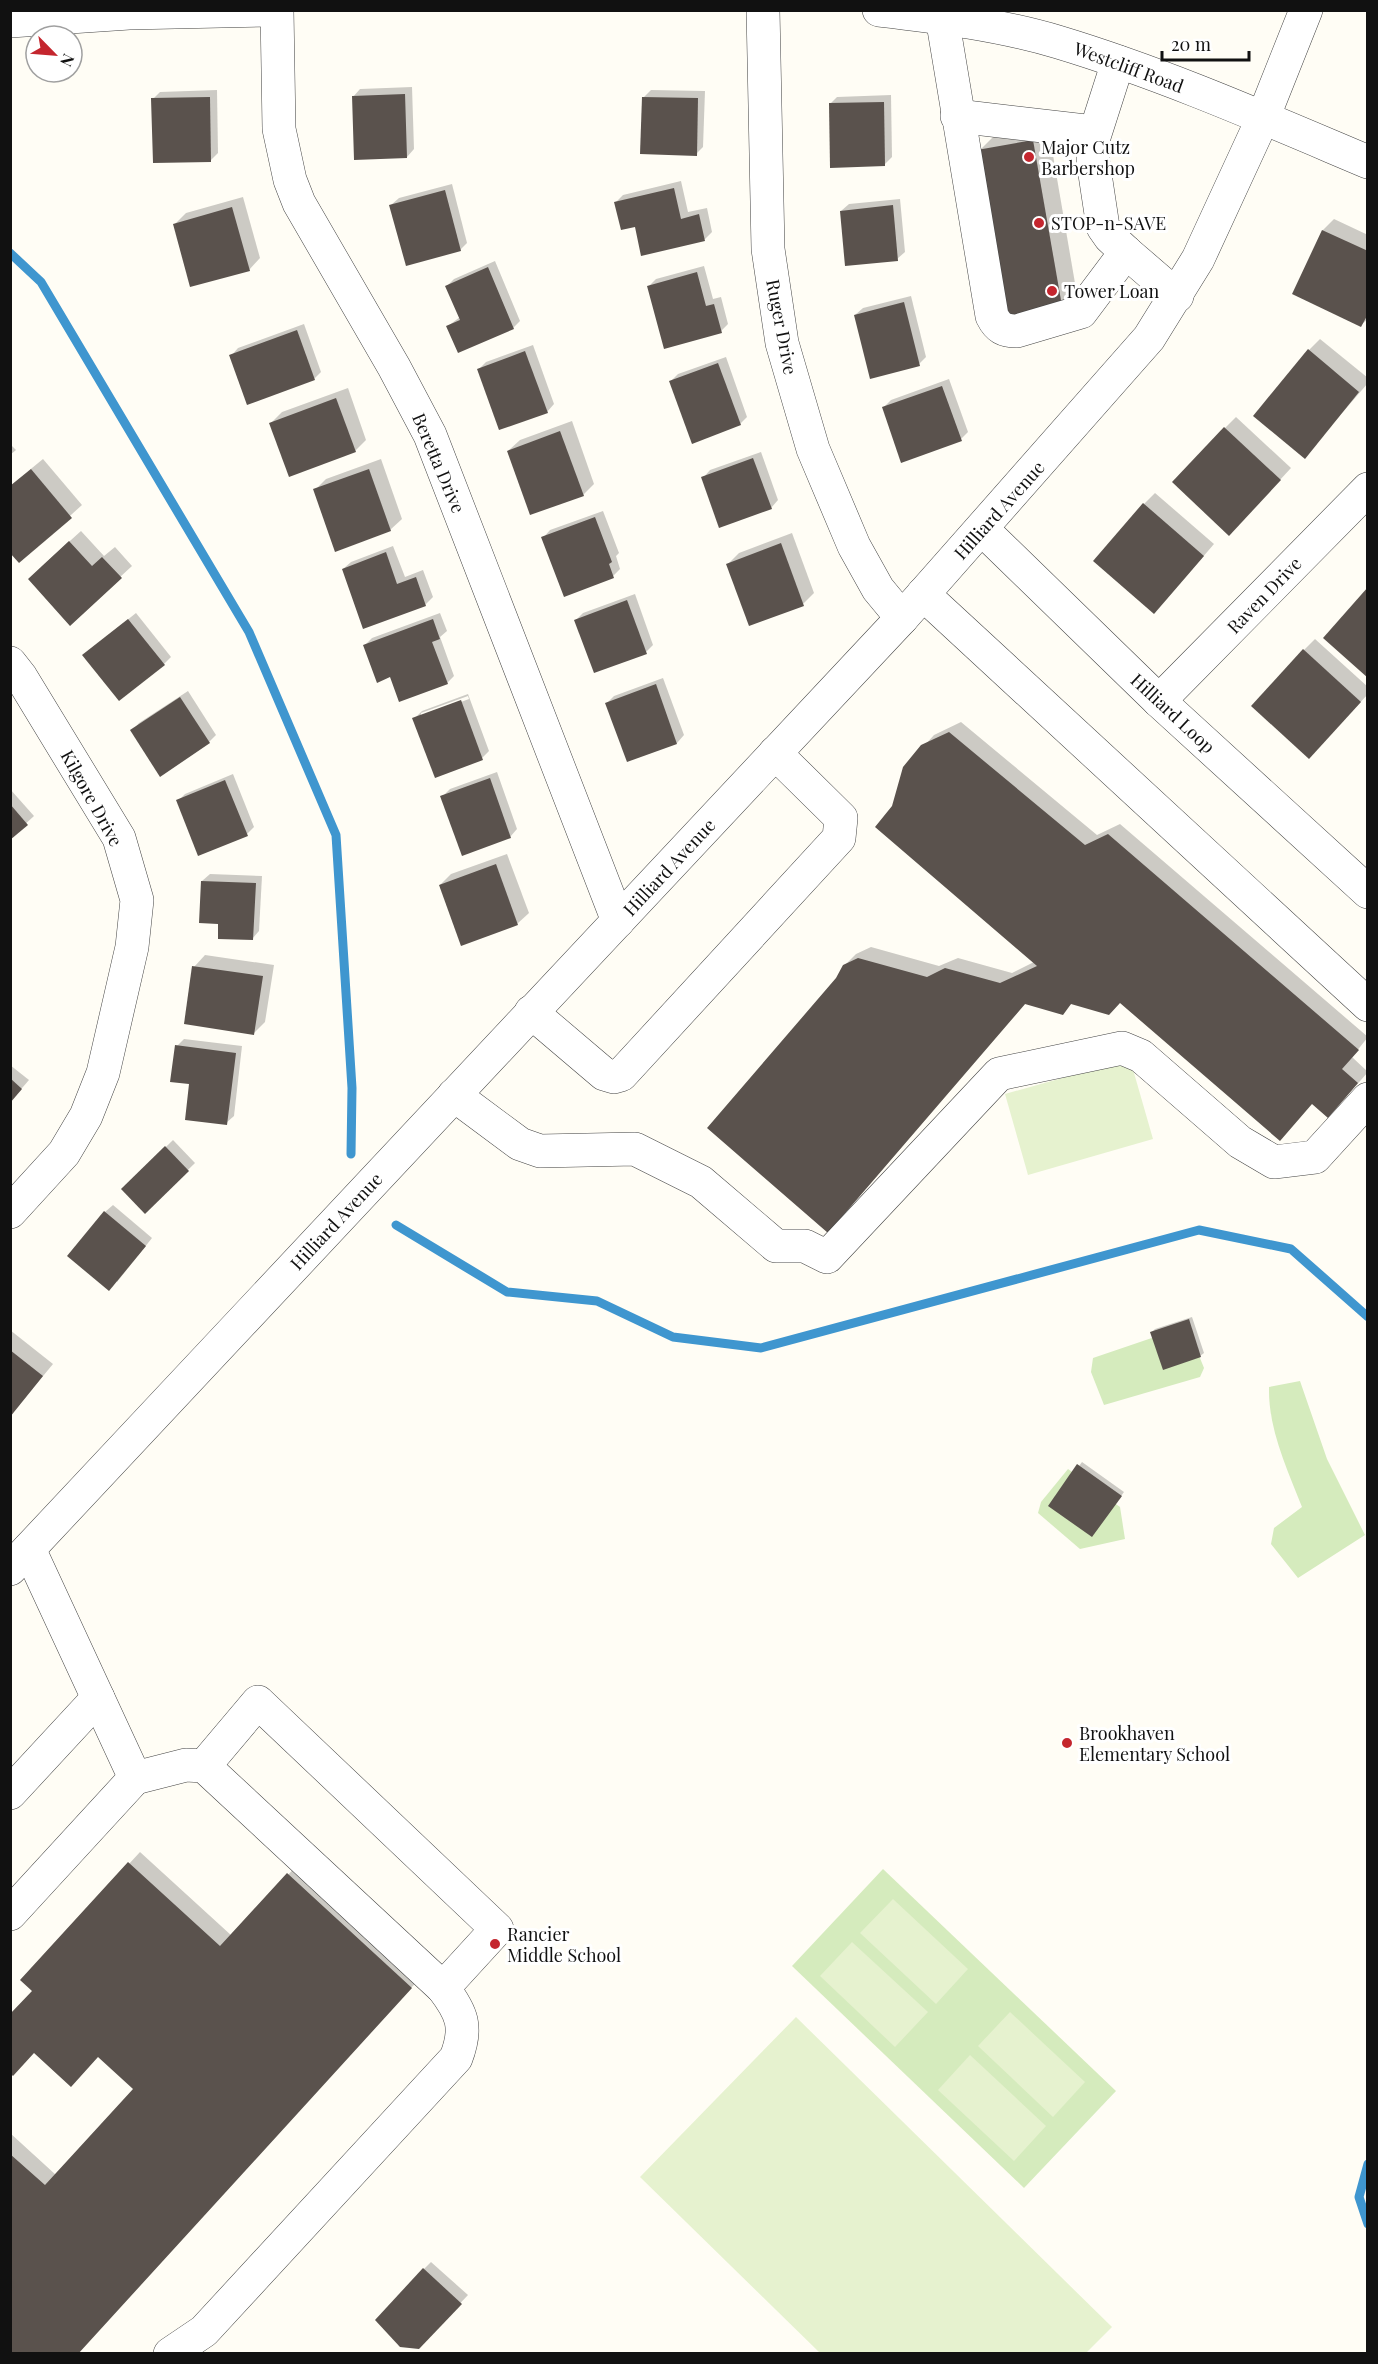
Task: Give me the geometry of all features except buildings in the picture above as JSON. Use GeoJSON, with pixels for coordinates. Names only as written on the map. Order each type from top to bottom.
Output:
{"type":"FeatureCollection","features":[{"type":"Feature","properties":{"kind":"street"},"geometry":{"type":"LineString","coordinates":[[10,21],[129,13],[271,10]]}},
{"type":"Feature","properties":{"kind":"street","name":"Beretta Drive"},"geometry":{"type":"LineString","coordinates":[[277,10],[279,129],[284,157],[299,202],[430,435],[618,921]]}},
{"type":"Feature","properties":{"kind":"street","name":"Ruger Drive"},"geometry":{"type":"LineString","coordinates":[[763,10],[768,249],[782,343],[813,449],[854,546],[878,589],[902,618]]}},
{"type":"Feature","properties":{"kind":"street","name":"Westcliff Road"},"geometry":{"type":"LineString","coordinates":[[879,10],[942,17],[1056,42],[1118,62],[1263,118],[1368,162]]}},
{"type":"Feature","properties":{"kind":"street","name":"Hilliard Avenue"},"geometry":{"type":"LineString","coordinates":[[20,1559],[902,618],[1149,338],[1198,259],[1263,118],[1306,10]]}},
{"type":"Feature","properties":{"kind":"street"},"geometry":{"type":"LineString","coordinates":[[942,17],[992,316],[1000,328],[1008,331],[1017,330],[1081,312],[1126,252]]}},
{"type":"Feature","properties":{"kind":"street"},"geometry":{"type":"LineString","coordinates":[[1118,62],[1094,132],[1093,161],[1103,227],[1126,252],[1177,296]]}},
{"type":"Feature","properties":{"kind":"street"},"geometry":{"type":"LineString","coordinates":[[957,116],[1094,132]]}},
{"type":"Feature","properties":{"kind":"street","name":"Raven Drive"},"geometry":{"type":"LineString","coordinates":[[1160,701],[1368,489]]}},
{"type":"Feature","properties":{"kind":"street","name":"Hilliard Loop"},"geometry":{"type":"LineString","coordinates":[[982,529],[1160,701],[1368,892]]}},
{"type":"Feature","properties":{"kind":"street"},"geometry":{"type":"LineString","coordinates":[[923,594],[1368,1005]]}},
{"type":"Feature","properties":{"kind":"street","name":"Kilgore Drive"},"geometry":{"type":"LineString","coordinates":[[10,663],[21,677],[119,838],[137,900],[132,947],[117,1016],[103,1073],[86,1116],[64,1153],[10,1212]]}},
{"type":"Feature","properties":{"kind":"street"},"geometry":{"type":"LineString","coordinates":[[531,1012],[604,1074],[614,1077],[621,1075],[839,838],[841,818],[775,753]]}},
{"type":"Feature","properties":{"kind":"street"},"geometry":{"type":"LineString","coordinates":[[454,1095],[520,1144],[540,1151],[635,1149],[701,1182],[776,1246],[805,1246],[827,1257],[999,1074],[1122,1048],[1142,1056],[1240,1142],[1274,1162],[1315,1157],[1368,1099]]}},
{"type":"Feature","properties":{"kind":"street"},"geometry":{"type":"LineString","coordinates":[[20,1559],[98,1698],[135,1778]]}},
{"type":"Feature","properties":{"kind":"street"},"geometry":{"type":"LineString","coordinates":[[10,1793],[98,1698]]}},
{"type":"Feature","properties":{"kind":"street"},"geometry":{"type":"LineString","coordinates":[[204,1766],[258,1702],[497,1929],[443,1988]]}},
{"type":"Feature","properties":{"kind":"street"},"geometry":{"type":"LineString","coordinates":[[10,1914],[135,1778],[186,1765],[204,1766],[443,1988],[457,2006],[464,2038],[456,2058],[204,2331],[170,2354]]}},
{"type":"Feature","properties":{"kind":"green space"},"geometry":{"type":"Polygon","coordinates":[[[1130,1059],[1153,1139],[1028,1175],[1005,1094],[1130,1059]]]}},
{"type":"Feature","properties":{"kind":"green space"},"geometry":{"type":"Polygon","coordinates":[[[1187,1326],[1204,1368],[1200,1377],[1104,1405],[1091,1372],[1093,1358],[1187,1326]]]}},
{"type":"Feature","properties":{"kind":"green space"},"geometry":{"type":"Polygon","coordinates":[[[1300,1381],[1327,1459],[1365,1535],[1298,1578],[1271,1544],[1274,1528],[1302,1507],[1275,1433],[1269,1387],[1300,1381]]]}},
{"type":"Feature","properties":{"kind":"green space"},"geometry":{"type":"Polygon","coordinates":[[[1068,1469],[1120,1507],[1125,1539],[1080,1549],[1038,1513],[1041,1502],[1068,1469]]]}},
{"type":"Feature","properties":{"kind":"green space"},"geometry":{"type":"Polygon","coordinates":[[[883,1869],[1116,2091],[1024,2188],[792,1966],[883,1869]]]}},
{"type":"Feature","properties":{"kind":"green space"},"geometry":{"type":"Polygon","coordinates":[[[893,1899],[968,1969],[936,2004],[860,1933],[893,1899]]]}},
{"type":"Feature","properties":{"kind":"green space"},"geometry":{"type":"Polygon","coordinates":[[[852,1942],[928,2012],[895,2047],[820,1976],[852,1942]]]}},
{"type":"Feature","properties":{"kind":"green space"},"geometry":{"type":"Polygon","coordinates":[[[1010,2012],[1085,2082],[1053,2117],[978,2046],[1010,2012]]]}},
{"type":"Feature","properties":{"kind":"green space"},"geometry":{"type":"Polygon","coordinates":[[[796,2017],[1112,2327],[1086,2353],[820,2353],[640,2177],[796,2017]]]}},
{"type":"Feature","properties":{"kind":"green space"},"geometry":{"type":"Polygon","coordinates":[[[970,2055],[1046,2126],[1014,2161],[938,2090],[970,2055]]]}},
{"type":"Feature","properties":{"kind":"waterway"},"geometry":{"type":"LineString","coordinates":[[10,253],[41,282],[249,632],[336,835],[352,1088],[351,1154]]}},
{"type":"Feature","properties":{"kind":"waterway"},"geometry":{"type":"LineString","coordinates":[[396,1225],[507,1292],[597,1301],[673,1337],[761,1348],[1199,1230],[1291,1249],[1368,1317]]}},
{"type":"Feature","properties":{"kind":"waterway"},"geometry":{"type":"LineString","coordinates":[[1368,2164],[1359,2197],[1368,2224]]}},
{"type":"Feature","properties":{"kind":"place","name":"Major Cutz Barbershop"},"geometry":{"type":"Point","coordinates":[1029,157]}},
{"type":"Feature","properties":{"kind":"place","name":"STOP-n-SAVE"},"geometry":{"type":"Point","coordinates":[1039,223]}},
{"type":"Feature","properties":{"kind":"place","name":"Tower Loan"},"geometry":{"type":"Point","coordinates":[1052,291]}},
{"type":"Feature","properties":{"kind":"place","name":"Brookhaven Elementary School"},"geometry":{"type":"Point","coordinates":[1067,1743]}},
{"type":"Feature","properties":{"kind":"place","name":"Rancier Middle School"},"geometry":{"type":"Point","coordinates":[495,1944]}}]}
